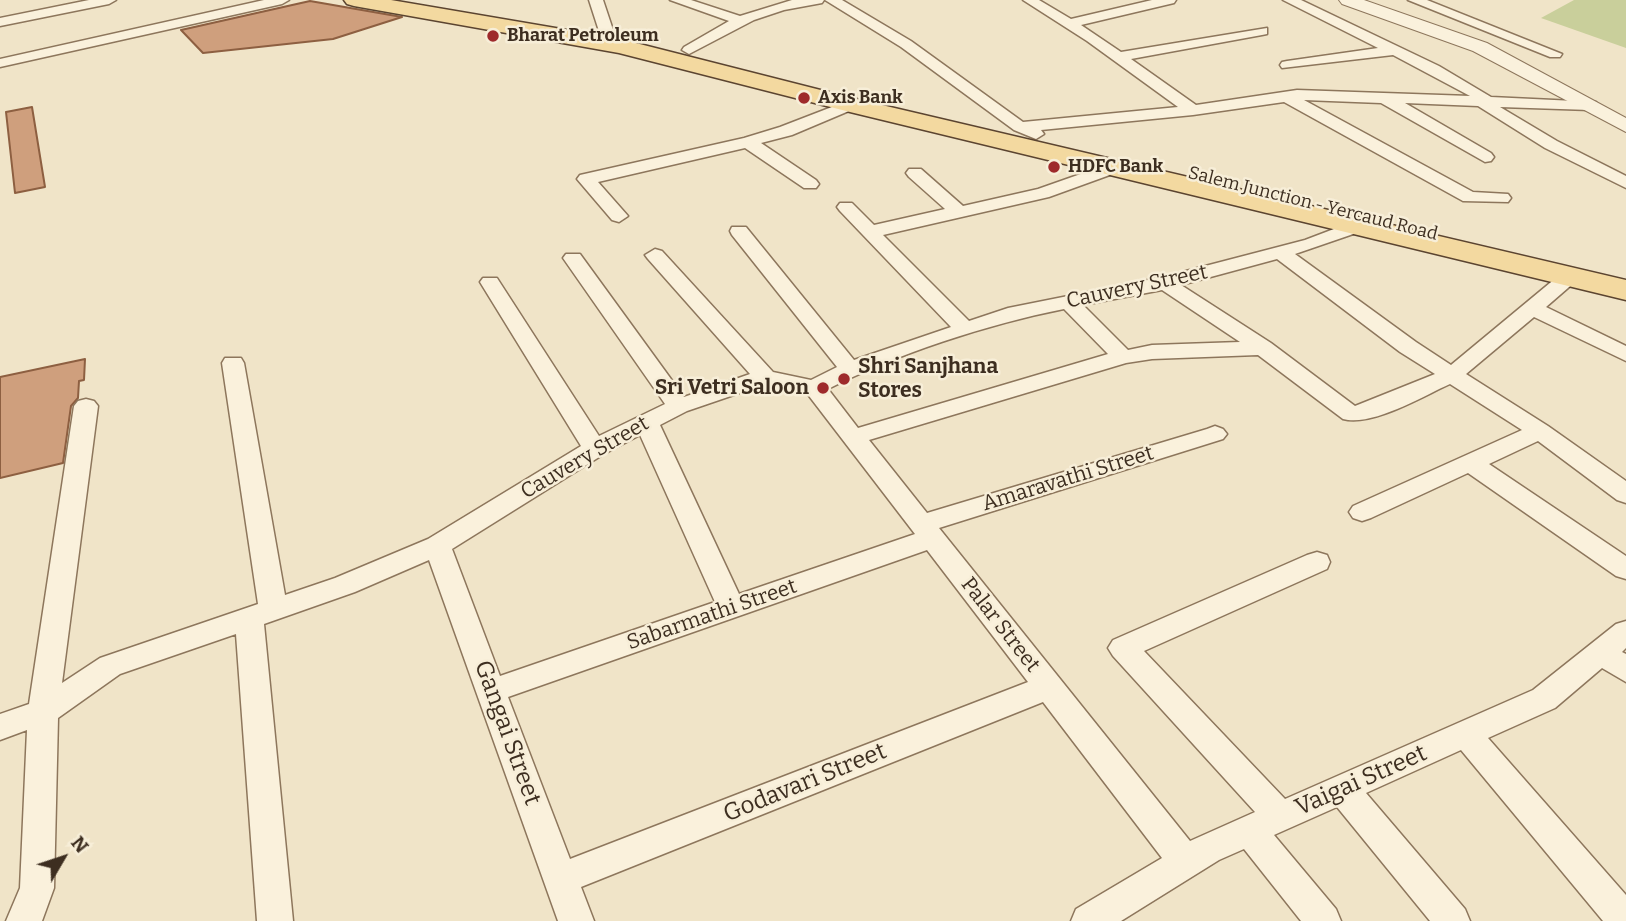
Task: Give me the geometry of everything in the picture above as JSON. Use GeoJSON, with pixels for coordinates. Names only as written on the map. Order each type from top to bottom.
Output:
{"type":"FeatureCollection","features":[{"type":"Feature","properties":{"kind":"main road"},"geometry":{"type":"LineString","coordinates":[[354,0],[600,36],[850,105],[1033,138],[1112,168],[1626,290]]}},
{"type":"Feature","properties":{"kind":"main road","name":"Salem Junction - Yercaud Road"},"geometry":{"type":"LineString","coordinates":[[426,0],[600,36],[689,50],[1033,138],[1372,220],[1626,276]]}},
{"type":"Feature","properties":{"kind":"street"},"geometry":{"type":"LineString","coordinates":[[0,22],[109,0]]}},
{"type":"Feature","properties":{"kind":"street"},"geometry":{"type":"LineString","coordinates":[[0,63],[282,0]]}},
{"type":"Feature","properties":{"kind":"street"},"geometry":{"type":"LineString","coordinates":[[596,0],[600,36]]}},
{"type":"Feature","properties":{"kind":"street"},"geometry":{"type":"LineString","coordinates":[[677,0],[739,20]]}},
{"type":"Feature","properties":{"kind":"street"},"geometry":{"type":"LineString","coordinates":[[689,50],[748,15],[797,2],[817,0]]}},
{"type":"Feature","properties":{"kind":"street"},"geometry":{"type":"LineString","coordinates":[[832,0],[906,44],[1033,138],[1285,96],[1381,96],[1590,105]]}},
{"type":"Feature","properties":{"kind":"street"},"geometry":{"type":"LineString","coordinates":[[1030,0],[1193,110]]}},
{"type":"Feature","properties":{"kind":"street"},"geometry":{"type":"LineString","coordinates":[[1068,24],[1170,0]]}},
{"type":"Feature","properties":{"kind":"street"},"geometry":{"type":"LineString","coordinates":[[1290,0],[1395,50],[1484,100],[1558,151],[1626,183]]}},
{"type":"Feature","properties":{"kind":"street"},"geometry":{"type":"LineString","coordinates":[[1348,0],[1480,47],[1626,126]]}},
{"type":"Feature","properties":{"kind":"street"},"geometry":{"type":"LineString","coordinates":[[1383,12],[1420,2],[1555,54]]}},
{"type":"Feature","properties":{"kind":"street"},"geometry":{"type":"LineString","coordinates":[[1118,57],[1262,31]]}},
{"type":"Feature","properties":{"kind":"street"},"geometry":{"type":"LineString","coordinates":[[1287,65],[1395,50]]}},
{"type":"Feature","properties":{"kind":"street"},"geometry":{"type":"LineString","coordinates":[[1285,96],[1469,197],[1502,198]]}},
{"type":"Feature","properties":{"kind":"street"},"geometry":{"type":"LineString","coordinates":[[1381,96],[1485,157]]}},
{"type":"Feature","properties":{"kind":"street"},"geometry":{"type":"LineString","coordinates":[[620,216],[586,179],[748,142],[786,131],[850,105]]}},
{"type":"Feature","properties":{"kind":"street"},"geometry":{"type":"LineString","coordinates":[[748,142],[810,184]]}},
{"type":"Feature","properties":{"kind":"street"},"geometry":{"type":"LineString","coordinates":[[1604,172],[1626,166]]}},
{"type":"Feature","properties":{"kind":"street"},"geometry":{"type":"LineString","coordinates":[[870,232],[1043,193],[1112,168]]}},
{"type":"Feature","properties":{"kind":"street"},"geometry":{"type":"LineString","coordinates":[[915,173],[959,212]]}},
{"type":"Feature","properties":{"kind":"street"},"geometry":{"type":"LineString","coordinates":[[846,207],[965,329]]}},
{"type":"Feature","properties":{"kind":"street","name":"Cauvery Street"},"geometry":{"type":"LineString","coordinates":[[814,387],[850,369],[1008,314],[1165,283],[1312,244],[1355,226]]}},
{"type":"Feature","properties":{"kind":"street"},"geometry":{"type":"LineString","coordinates":[[738,231],[850,369]]}},
{"type":"Feature","properties":{"kind":"street"},"geometry":{"type":"LineString","coordinates":[[1279,252],[1408,347],[1540,431],[1626,494]]}},
{"type":"Feature","properties":{"kind":"street"},"geometry":{"type":"LineString","coordinates":[[655,255],[765,377],[814,387]]}},
{"type":"Feature","properties":{"kind":"street"},"geometry":{"type":"LineString","coordinates":[[572,258],[679,406]]}},
{"type":"Feature","properties":{"kind":"street"},"geometry":{"type":"LineString","coordinates":[[1165,283],[1263,348],[1351,414],[1374,409],[1452,375],[1569,277]]}},
{"type":"Feature","properties":{"kind":"street"},"geometry":{"type":"LineString","coordinates":[[490,282],[595,448]]}},
{"type":"Feature","properties":{"kind":"street"},"geometry":{"type":"LineString","coordinates":[[1068,302],[1124,357]]}},
{"type":"Feature","properties":{"kind":"street"},"geometry":{"type":"LineString","coordinates":[[1533,309],[1626,354]]}},
{"type":"Feature","properties":{"kind":"street"},"geometry":{"type":"LineString","coordinates":[[853,437],[1124,357],[1152,352],[1263,348]]}},
{"type":"Feature","properties":{"kind":"street"},"geometry":{"type":"LineString","coordinates":[[233,363],[261,613],[275,921]]}},
{"type":"Feature","properties":{"kind":"street","name":"Cauvery Street"},"geometry":{"type":"LineString","coordinates":[[0,727],[43,712],[110,666],[345,584],[437,546],[595,448],[679,406],[765,377]]}},
{"type":"Feature","properties":{"kind":"street","name":"Palar Street"},"geometry":{"type":"LineString","coordinates":[[814,387],[1186,862]]}},
{"type":"Feature","properties":{"kind":"street"},"geometry":{"type":"LineString","coordinates":[[20,920],[37,888],[43,712],[86,406]]}},
{"type":"Feature","properties":{"kind":"street"},"geometry":{"type":"LineString","coordinates":[[646,423],[732,608]]}},
{"type":"Feature","properties":{"kind":"street"},"geometry":{"type":"LineString","coordinates":[[1362,512],[1540,431]]}},
{"type":"Feature","properties":{"kind":"street","name":"Amaravathi Street"},"geometry":{"type":"LineString","coordinates":[[927,531],[1215,434]]}},
{"type":"Feature","properties":{"kind":"street"},"geometry":{"type":"LineString","coordinates":[[1470,463],[1626,569]]}},
{"type":"Feature","properties":{"kind":"street","name":"Sabarmathi Street"},"geometry":{"type":"LineString","coordinates":[[491,691],[732,608],[927,531]]}},
{"type":"Feature","properties":{"kind":"street","name":"Gangai Street"},"geometry":{"type":"LineString","coordinates":[[437,546],[576,921]]}},
{"type":"Feature","properties":{"kind":"street"},"geometry":{"type":"LineString","coordinates":[[1281,817],[1123,648],[1317,562]]}},
{"type":"Feature","properties":{"kind":"street","name":"Vaigai Street"},"geometry":{"type":"LineString","coordinates":[[1096,919],[1207,849],[1544,699],[1614,661],[1626,632]]}},
{"type":"Feature","properties":{"kind":"street","name":"Godavari Street"},"geometry":{"type":"LineString","coordinates":[[561,879],[1049,687]]}},
{"type":"Feature","properties":{"kind":"street"},"geometry":{"type":"LineString","coordinates":[[1466,734],[1626,921]]}},
{"type":"Feature","properties":{"kind":"street"},"geometry":{"type":"LineString","coordinates":[[1342,789],[1452,921]]}},
{"type":"Feature","properties":{"kind":"street"},"geometry":{"type":"LineString","coordinates":[[1249,830],[1323,921]]}},
{"type":"Feature","properties":{"kind":"green space"},"geometry":{"type":"Polygon","coordinates":[[[1574,0],[1626,0],[1626,48],[1541,18],[1574,0]]]}},
{"type":"Feature","properties":{"kind":"building"},"geometry":{"type":"Polygon","coordinates":[[[310,1],[402,17],[333,39],[203,53],[181,30],[310,1]]]}},
{"type":"Feature","properties":{"kind":"building"},"geometry":{"type":"Polygon","coordinates":[[[32,107],[45,187],[15,193],[6,112],[32,107]]]}},
{"type":"Feature","properties":{"kind":"building"},"geometry":{"type":"Polygon","coordinates":[[[85,359],[84,380],[79,381],[78,398],[71,406],[63,463],[0,478],[0,377],[85,359]]]}},
{"type":"Feature","properties":{"kind":"place","name":"Bharat Petroleum"},"geometry":{"type":"Point","coordinates":[493,36]}},
{"type":"Feature","properties":{"kind":"place","name":"Axis Bank"},"geometry":{"type":"Point","coordinates":[804,98]}},
{"type":"Feature","properties":{"kind":"place","name":"HDFC Bank"},"geometry":{"type":"Point","coordinates":[1054,167]}},
{"type":"Feature","properties":{"kind":"place","name":"Shri Sanjhana Stores"},"geometry":{"type":"Point","coordinates":[844,379]}},
{"type":"Feature","properties":{"kind":"place","name":"Sri Vetri Saloon"},"geometry":{"type":"Point","coordinates":[823,388]}}]}
